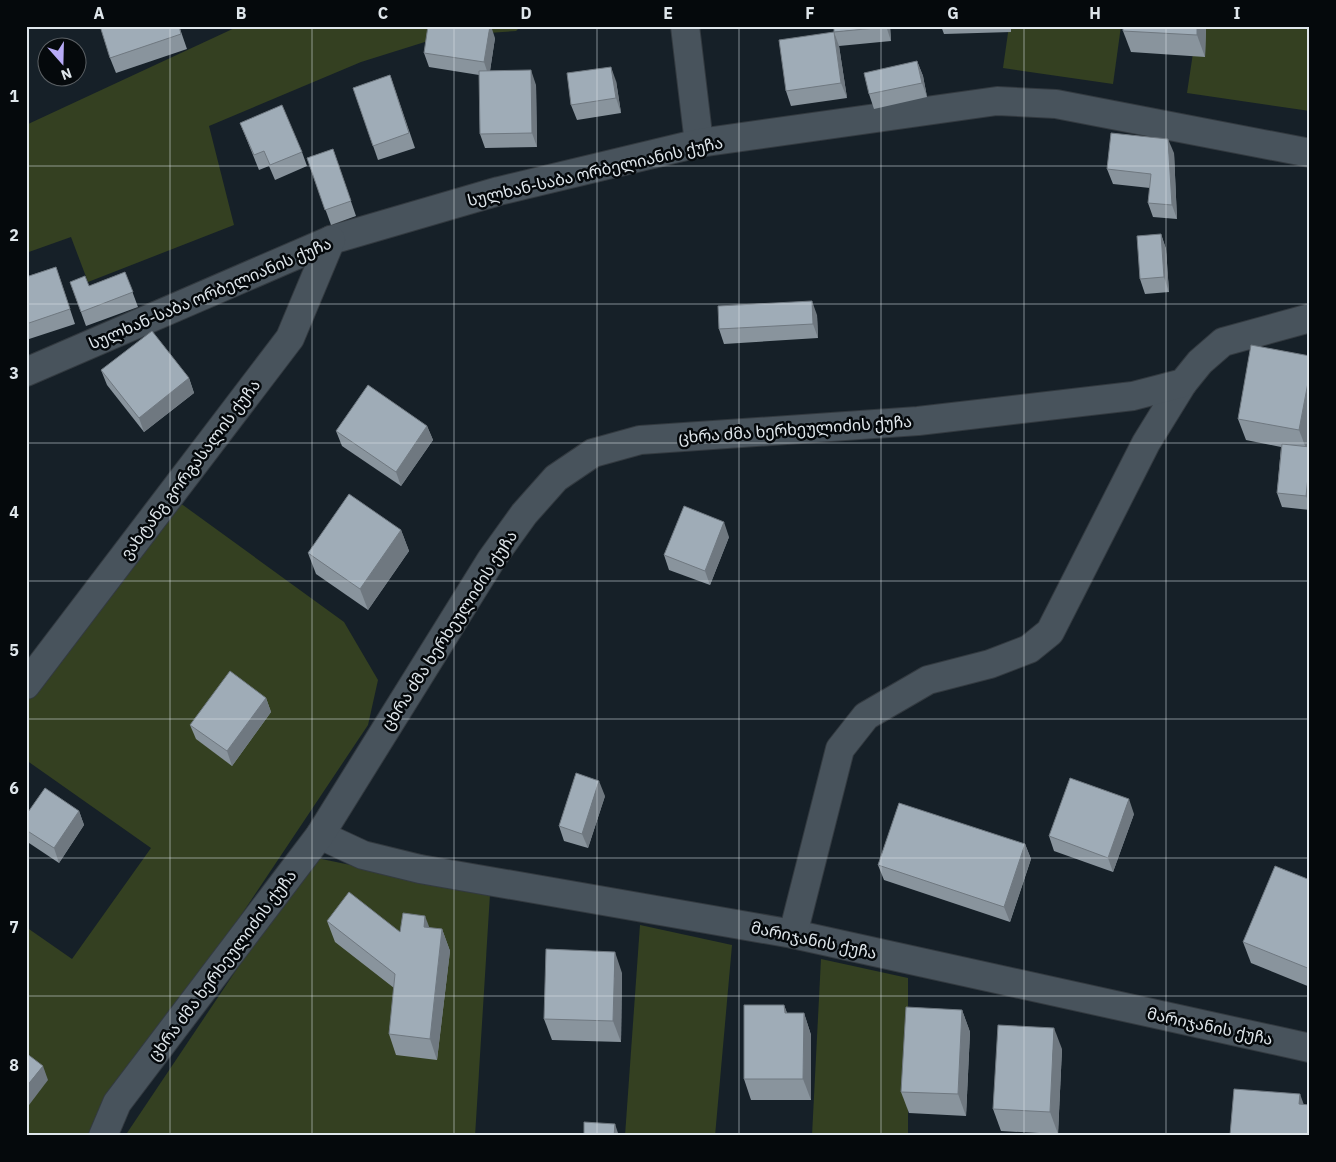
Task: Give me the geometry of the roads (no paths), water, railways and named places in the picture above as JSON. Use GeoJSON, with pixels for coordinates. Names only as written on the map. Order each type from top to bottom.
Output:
{"type":"FeatureCollection","features":[{"type":"Feature","properties":{"kind":"street"},"geometry":{"type":"LineString","coordinates":[[686,26],[699,144]]}},
{"type":"Feature","properties":{"kind":"street","name":"სულხან-საბა ორბელიანის ქუჩა"},"geometry":{"type":"LineString","coordinates":[[26,372],[331,240],[499,191],[699,144],[997,101],[1056,104],[1310,153]]}},
{"type":"Feature","properties":{"kind":"street","name":"ვახტანგ გორგასალის ქუჩა"},"geometry":{"type":"LineString","coordinates":[[26,685],[290,338],[331,240]]}},
{"type":"Feature","properties":{"kind":"street"},"geometry":{"type":"LineString","coordinates":[[792,934],[840,749],[866,716],[928,680],[990,664],[1030,649],[1050,632],[1146,443],[1183,383],[1200,362],[1224,342],[1310,318]]}},
{"type":"Feature","properties":{"kind":"street","name":"ცხრა ძმა ხერხეულიძის ქუჩა"},"geometry":{"type":"LineString","coordinates":[[103,1136],[117,1103],[320,835],[491,560],[524,514],[556,478],[593,453],[640,440],[918,421],[1132,396],[1183,383]]}},
{"type":"Feature","properties":{"kind":"street","name":"მარიჯანის ქუჩა"},"geometry":{"type":"LineString","coordinates":[[320,835],[363,854],[420,869],[792,934],[1310,1048]]}}]}
